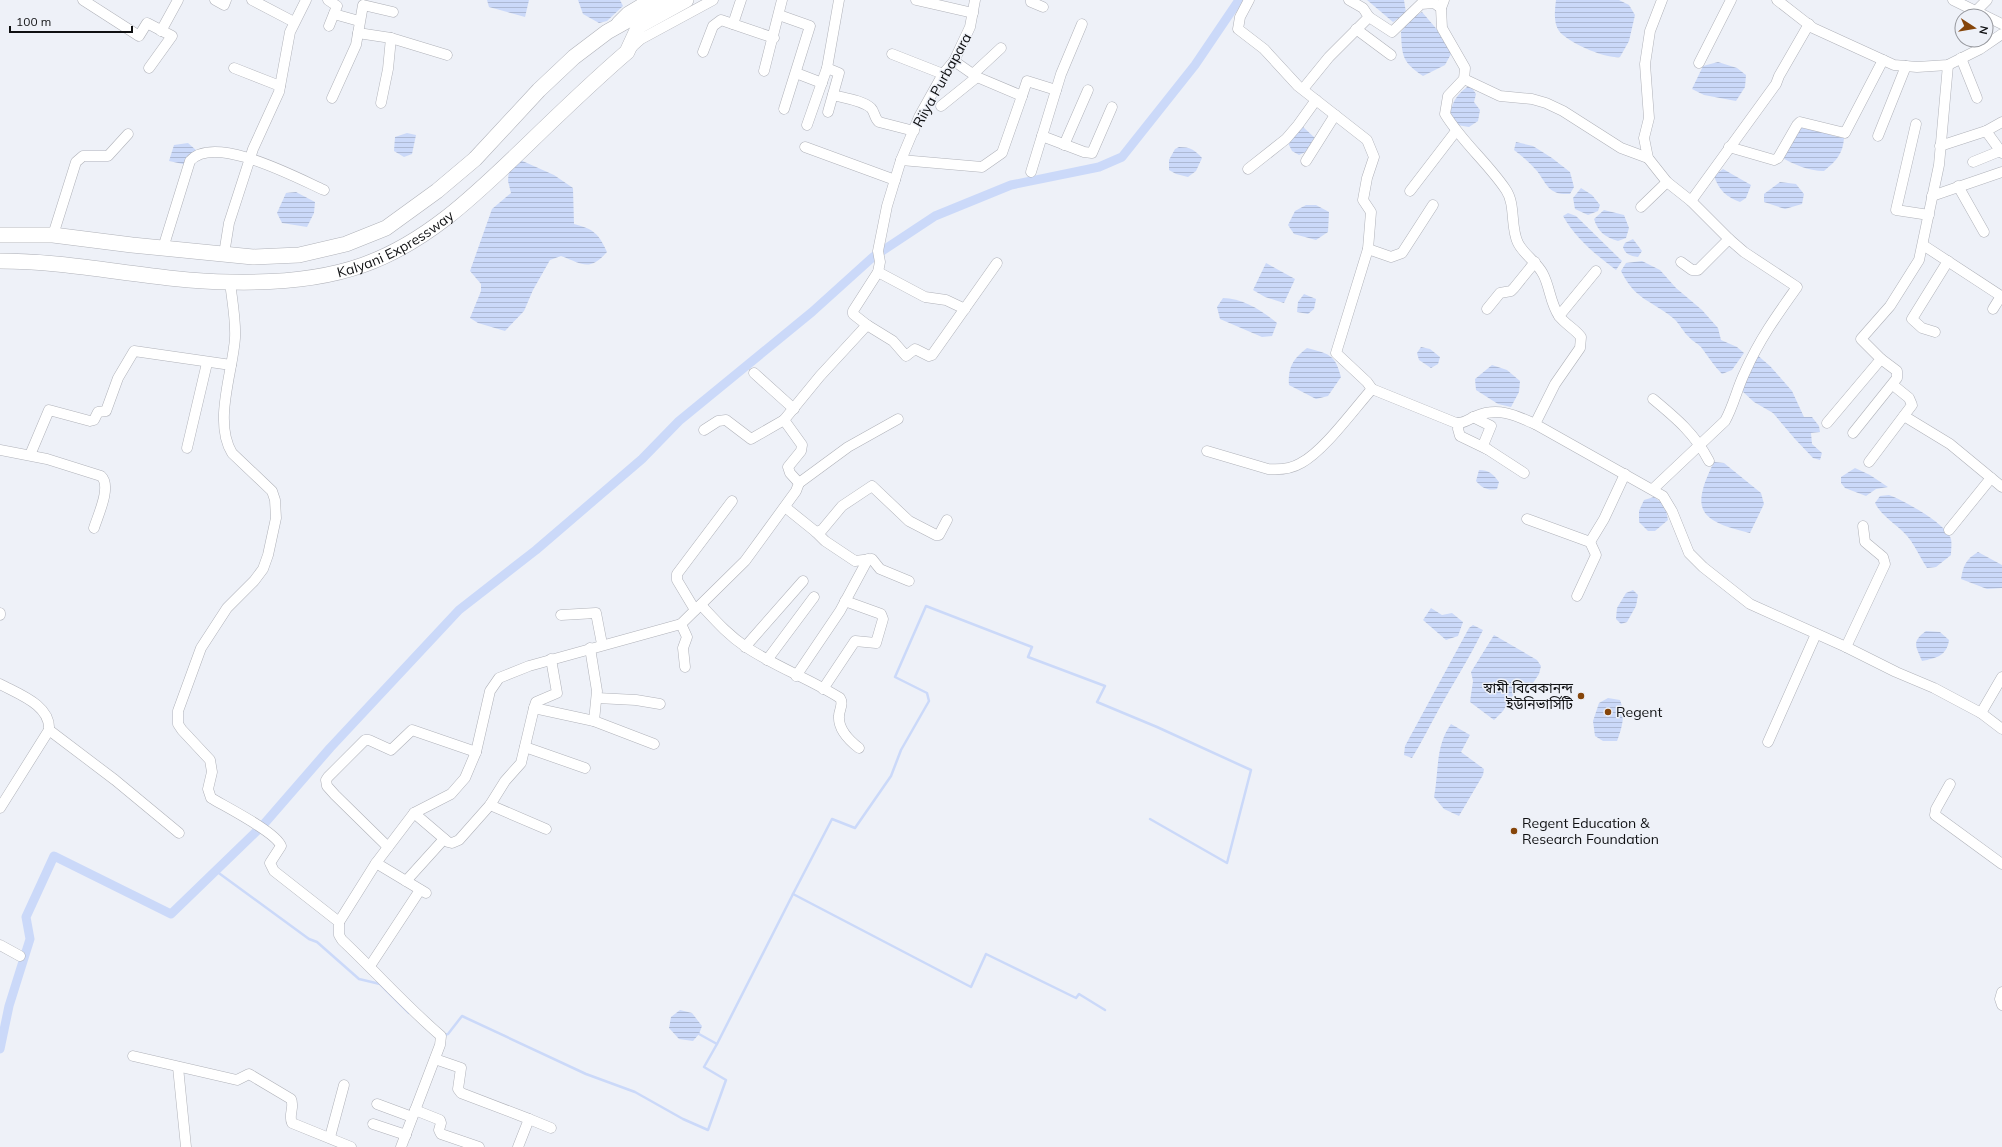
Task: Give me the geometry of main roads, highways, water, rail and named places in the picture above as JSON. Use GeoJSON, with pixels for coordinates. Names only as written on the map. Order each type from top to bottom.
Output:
{"type":"FeatureCollection","features":[{"type":"Feature","properties":{"kind":"highway","name":"Kalyani Expressway"},"geometry":{"type":"LineString","coordinates":[[0,235],[53,235],[132,245],[253,256],[299,255],[346,244],[386,228],[436,191],[475,159],[539,90],[574,57],[647,4],[664,0]]}},
{"type":"Feature","properties":{"kind":"highway","name":"Kalyani Expressway"},"geometry":{"type":"LineString","coordinates":[[0,261],[84,267],[230,282],[309,279],[355,267],[391,253],[434,228],[492,179],[627,52],[639,26],[686,0]]}},
{"type":"Feature","properties":{"kind":"water"},"geometry":{"type":"Polygon","coordinates":[[[487,0],[529,0],[525,17],[489,7],[487,0]]]}},
{"type":"Feature","properties":{"kind":"water"},"geometry":{"type":"Polygon","coordinates":[[[578,0],[620,0],[623,6],[607,21],[599,23],[583,14],[578,0]]]}},
{"type":"Feature","properties":{"kind":"water"},"geometry":{"type":"Polygon","coordinates":[[[1367,0],[1404,0],[1406,13],[1393,22],[1367,0]]]}},
{"type":"Feature","properties":{"kind":"water"},"geometry":{"type":"Polygon","coordinates":[[[1556,0],[1619,0],[1629,5],[1635,15],[1629,41],[1620,57],[1597,53],[1564,36],[1559,31],[1556,24],[1556,0]]]}},
{"type":"Feature","properties":{"kind":"water"},"geometry":{"type":"Polygon","coordinates":[[[1422,12],[1440,33],[1451,54],[1445,65],[1423,76],[1411,67],[1404,58],[1401,32],[1411,19],[1422,12]]]}},
{"type":"Feature","properties":{"kind":"water"},"geometry":{"type":"Polygon","coordinates":[[[1718,62],[1737,68],[1746,75],[1745,87],[1736,101],[1704,95],[1692,89],[1703,66],[1718,62]]]}},
{"type":"Feature","properties":{"kind":"water"},"geometry":{"type":"Polygon","coordinates":[[[1470,85],[1476,94],[1474,102],[1480,110],[1478,121],[1469,127],[1457,125],[1450,112],[1457,97],[1470,85]]]}},
{"type":"Feature","properties":{"kind":"water"},"geometry":{"type":"Polygon","coordinates":[[[1804,125],[1833,136],[1844,138],[1838,157],[1824,171],[1818,171],[1796,165],[1780,157],[1796,129],[1804,125]]]}},
{"type":"Feature","properties":{"kind":"water"},"geometry":{"type":"Polygon","coordinates":[[[1302,126],[1315,138],[1310,150],[1299,155],[1292,151],[1287,141],[1302,126]]]}},
{"type":"Feature","properties":{"kind":"water"},"geometry":{"type":"Polygon","coordinates":[[[407,133],[416,135],[412,154],[404,157],[394,151],[395,137],[407,133]]]}},
{"type":"Feature","properties":{"kind":"water"},"geometry":{"type":"Polygon","coordinates":[[[1516,142],[1533,146],[1570,172],[1574,187],[1570,194],[1563,194],[1553,191],[1537,171],[1514,150],[1516,142]]]}},
{"type":"Feature","properties":{"kind":"water"},"geometry":{"type":"Polygon","coordinates":[[[188,143],[197,151],[192,166],[169,161],[174,145],[188,143]]]}},
{"type":"Feature","properties":{"kind":"water"},"geometry":{"type":"Polygon","coordinates":[[[1179,147],[1192,150],[1202,158],[1196,171],[1188,177],[1176,174],[1169,170],[1169,160],[1175,149],[1179,147]]]}},
{"type":"Feature","properties":{"kind":"water"},"geometry":{"type":"Polygon","coordinates":[[[518,159],[554,175],[573,188],[574,224],[595,233],[607,252],[601,258],[590,264],[580,264],[561,256],[550,260],[533,290],[524,311],[505,331],[478,323],[470,318],[481,291],[481,284],[470,271],[492,209],[511,193],[508,181],[509,168],[518,159]]]}},
{"type":"Feature","properties":{"kind":"water"},"geometry":{"type":"Polygon","coordinates":[[[1723,169],[1751,185],[1746,198],[1740,202],[1727,195],[1718,185],[1714,176],[1723,169]]]}},
{"type":"Feature","properties":{"kind":"water"},"geometry":{"type":"Polygon","coordinates":[[[1780,182],[1796,184],[1804,194],[1802,204],[1785,209],[1764,202],[1764,194],[1780,182]]]}},
{"type":"Feature","properties":{"kind":"water"},"geometry":{"type":"Polygon","coordinates":[[[1581,188],[1592,195],[1600,205],[1598,211],[1588,215],[1575,209],[1573,198],[1581,188]]]}},
{"type":"Feature","properties":{"kind":"water"},"geometry":{"type":"Polygon","coordinates":[[[296,192],[315,202],[314,213],[307,227],[282,223],[277,213],[286,193],[296,192]]]}},
{"type":"Feature","properties":{"kind":"water"},"geometry":{"type":"Polygon","coordinates":[[[1306,205],[1316,205],[1329,212],[1328,232],[1316,240],[1294,234],[1288,225],[1295,211],[1306,205]]]}},
{"type":"Feature","properties":{"kind":"water"},"geometry":{"type":"Polygon","coordinates":[[[1604,210],[1624,215],[1629,228],[1626,238],[1618,241],[1609,238],[1600,231],[1594,219],[1604,210]]]}},
{"type":"Feature","properties":{"kind":"water"},"geometry":{"type":"Polygon","coordinates":[[[1568,213],[1576,216],[1622,261],[1616,270],[1593,252],[1574,232],[1563,216],[1568,213]]]}},
{"type":"Feature","properties":{"kind":"water"},"geometry":{"type":"Polygon","coordinates":[[[1633,239],[1642,251],[1638,257],[1628,254],[1623,247],[1625,243],[1633,239]]]}},
{"type":"Feature","properties":{"kind":"water"},"geometry":{"type":"Polygon","coordinates":[[[1642,261],[1660,270],[1676,288],[1702,310],[1718,328],[1721,340],[1737,347],[1744,353],[1732,370],[1722,374],[1701,347],[1687,335],[1675,320],[1644,299],[1626,281],[1621,271],[1626,263],[1642,261]]]}},
{"type":"Feature","properties":{"kind":"water"},"geometry":{"type":"Polygon","coordinates":[[[1266,263],[1295,279],[1284,303],[1265,297],[1253,290],[1266,263]]]}},
{"type":"Feature","properties":{"kind":"water"},"geometry":{"type":"Polygon","coordinates":[[[1304,294],[1316,299],[1314,309],[1308,314],[1297,312],[1298,302],[1304,294]]]}},
{"type":"Feature","properties":{"kind":"water"},"geometry":{"type":"Polygon","coordinates":[[[1223,298],[1245,303],[1271,318],[1277,323],[1272,336],[1262,337],[1220,319],[1217,307],[1223,298]]]}},
{"type":"Feature","properties":{"kind":"water"},"geometry":{"type":"Polygon","coordinates":[[[1421,347],[1430,349],[1440,357],[1438,364],[1431,368],[1419,360],[1417,353],[1421,347]]]}},
{"type":"Feature","properties":{"kind":"water"},"geometry":{"type":"Polygon","coordinates":[[[1307,348],[1330,356],[1339,369],[1341,377],[1328,396],[1316,399],[1289,385],[1289,373],[1292,364],[1307,348]]]}},
{"type":"Feature","properties":{"kind":"water"},"geometry":{"type":"Polygon","coordinates":[[[1756,354],[1770,366],[1792,391],[1804,417],[1812,417],[1819,426],[1820,432],[1811,433],[1812,444],[1822,453],[1820,460],[1813,458],[1773,413],[1754,402],[1741,390],[1756,354]]]}},
{"type":"Feature","properties":{"kind":"water"},"geometry":{"type":"Polygon","coordinates":[[[1492,365],[1507,370],[1520,381],[1519,392],[1511,407],[1498,404],[1476,390],[1475,379],[1492,365]]]}},
{"type":"Feature","properties":{"kind":"water"},"geometry":{"type":"Polygon","coordinates":[[[1714,462],[1724,463],[1761,493],[1764,504],[1750,533],[1719,524],[1710,518],[1704,511],[1701,502],[1702,492],[1714,462]]]}},
{"type":"Feature","properties":{"kind":"water"},"geometry":{"type":"Polygon","coordinates":[[[1855,468],[1870,475],[1888,487],[1876,489],[1866,496],[1845,488],[1841,483],[1841,477],[1855,468]]]}},
{"type":"Feature","properties":{"kind":"water"},"geometry":{"type":"Polygon","coordinates":[[[1479,470],[1488,472],[1495,477],[1499,482],[1497,489],[1488,489],[1476,481],[1479,470]]]}},
{"type":"Feature","properties":{"kind":"water"},"geometry":{"type":"Polygon","coordinates":[[[1889,495],[1914,507],[1942,526],[1951,539],[1951,555],[1936,567],[1927,568],[1907,536],[1878,509],[1875,503],[1880,496],[1889,495]]]}},
{"type":"Feature","properties":{"kind":"water"},"geometry":{"type":"Polygon","coordinates":[[[1654,497],[1665,505],[1668,520],[1655,531],[1648,531],[1639,522],[1639,511],[1644,500],[1654,497]]]}},
{"type":"Feature","properties":{"kind":"water"},"geometry":{"type":"Polygon","coordinates":[[[1978,552],[2002,565],[2002,588],[1987,589],[1961,579],[1966,563],[1978,552]]]}},
{"type":"Feature","properties":{"kind":"water"},"geometry":{"type":"Polygon","coordinates":[[[1633,590],[1638,595],[1636,606],[1627,622],[1621,624],[1616,619],[1617,608],[1626,593],[1633,590]]]}},
{"type":"Feature","properties":{"kind":"water"},"geometry":{"type":"Polygon","coordinates":[[[1431,608],[1442,615],[1452,613],[1463,622],[1458,636],[1446,640],[1423,620],[1431,608]]]}},
{"type":"Feature","properties":{"kind":"water"},"geometry":{"type":"Polygon","coordinates":[[[1473,625],[1483,630],[1473,650],[1412,758],[1404,755],[1405,746],[1469,628],[1473,625]]]}},
{"type":"Feature","properties":{"kind":"water"},"geometry":{"type":"Polygon","coordinates":[[[1926,631],[1940,632],[1949,640],[1946,650],[1943,653],[1936,657],[1922,661],[1916,644],[1918,638],[1926,631]]]}},
{"type":"Feature","properties":{"kind":"water"},"geometry":{"type":"Polygon","coordinates":[[[1494,635],[1537,660],[1541,666],[1539,674],[1529,689],[1515,692],[1503,711],[1494,720],[1470,702],[1473,681],[1471,672],[1494,635]]]}},
{"type":"Feature","properties":{"kind":"water"},"geometry":{"type":"Polygon","coordinates":[[[1608,698],[1620,700],[1622,705],[1623,721],[1617,741],[1603,741],[1595,736],[1593,721],[1599,703],[1608,698]]]}},
{"type":"Feature","properties":{"kind":"water"},"geometry":{"type":"Polygon","coordinates":[[[1451,724],[1470,735],[1461,752],[1484,769],[1483,775],[1459,816],[1444,809],[1434,797],[1438,759],[1442,741],[1451,724]]]}},
{"type":"Feature","properties":{"kind":"water"},"geometry":{"type":"Polygon","coordinates":[[[680,1010],[692,1013],[702,1026],[699,1034],[693,1041],[679,1039],[669,1028],[671,1017],[680,1010]]]}},
{"type":"Feature","properties":{"kind":"waterway"},"geometry":{"type":"LineString","coordinates":[[0,1049],[9,1006],[30,939],[26,917],[54,856],[171,914],[264,824],[330,748],[459,610],[536,550],[642,459],[679,421],[812,312],[873,257],[935,216],[1011,185],[1099,167],[1122,157],[1195,65],[1239,0]]}},
{"type":"Feature","properties":{"kind":"waterway"},"geometry":{"type":"LineString","coordinates":[[443,1035],[448,1034],[462,1016],[586,1074],[635,1092],[683,1119],[708,1130],[726,1080],[704,1067],[793,894],[832,819],[855,828],[891,776],[901,750],[929,701],[927,693],[895,677],[926,606],[1032,647],[1028,657],[1105,686],[1097,702],[1157,727],[1251,770],[1227,863],[1150,819]]}},
{"type":"Feature","properties":{"kind":"waterway"},"geometry":{"type":"LineString","coordinates":[[216,871],[309,939],[317,942],[359,979],[380,984],[409,1013]]}},
{"type":"Feature","properties":{"kind":"waterway"},"geometry":{"type":"LineString","coordinates":[[793,894],[971,987],[986,954],[1076,998],[1079,994],[1105,1010]]}},
{"type":"Feature","properties":{"kind":"waterway"},"geometry":{"type":"LineString","coordinates":[[699,1034],[717,1044]]}},
{"type":"Feature","properties":{"kind":"place","name":"স্বামী বিবেকানন্দ ইউনিভার্সিটি"},"geometry":{"type":"Point","coordinates":[1581,696]}},
{"type":"Feature","properties":{"kind":"place","name":"Regent"},"geometry":{"type":"Point","coordinates":[1608,712]}},
{"type":"Feature","properties":{"kind":"place","name":"Regent Education & Research Foundation"},"geometry":{"type":"Point","coordinates":[1514,831]}}]}
